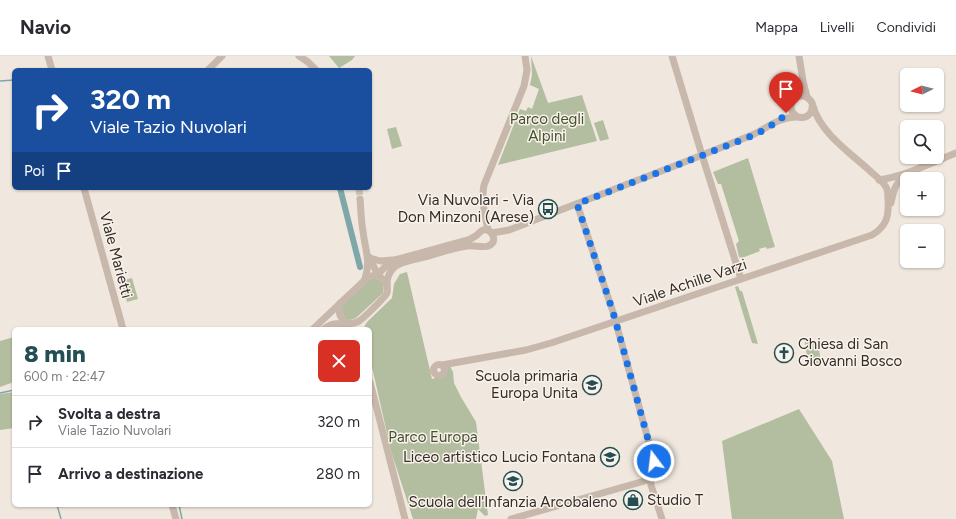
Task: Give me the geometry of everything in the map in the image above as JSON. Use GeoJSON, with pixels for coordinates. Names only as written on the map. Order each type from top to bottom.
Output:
{"type":"FeatureCollection","features":[{"type":"Feature","properties":{"kind":"street"},"geometry":{"type":"LineString","coordinates":[[48,56],[51,68]]}},
{"type":"Feature","properties":{"kind":"street"},"geometry":{"type":"LineString","coordinates":[[210,68],[222,56]]}},
{"type":"Feature","properties":{"kind":"street"},"geometry":{"type":"LineString","coordinates":[[300,56],[314,68]]}},
{"type":"Feature","properties":{"kind":"street"},"geometry":{"type":"LineString","coordinates":[[327,327],[334,323],[353,326],[359,321],[386,294],[390,273],[401,263],[460,247],[486,247],[493,242],[486,233],[483,199],[484,185],[524,86],[527,70],[525,56]]}},
{"type":"Feature","properties":{"kind":"street"},"geometry":{"type":"LineString","coordinates":[[672,56],[741,279]]}},
{"type":"Feature","properties":{"kind":"street"},"geometry":{"type":"LineString","coordinates":[[799,56],[807,97],[811,101],[819,121],[836,140],[886,187],[888,194],[888,215]]}},
{"type":"Feature","properties":{"kind":"street"},"geometry":{"type":"LineString","coordinates":[[780,120],[791,106],[793,100],[798,96],[803,80]]}},
{"type":"Feature","properties":{"kind":"street"},"geometry":{"type":"LineString","coordinates":[[798,96],[807,97]]}},
{"type":"Feature","properties":{"kind":"street"},"geometry":{"type":"LineString","coordinates":[[791,106],[793,113],[798,117]]}},
{"type":"Feature","properties":{"kind":"street"},"geometry":{"type":"LineString","coordinates":[[806,117],[811,112],[813,106]]}},
{"type":"Feature","properties":{"kind":"street"},"geometry":{"type":"LineString","coordinates":[[378,275],[384,267],[395,260],[468,240],[486,233],[509,230],[757,134],[780,120],[806,117],[819,121]]}},
{"type":"Feature","properties":{"kind":"street"},"geometry":{"type":"LineString","coordinates":[[910,172],[956,153]]}},
{"type":"Feature","properties":{"kind":"street"},"geometry":{"type":"LineString","coordinates":[[879,180],[900,175]]}},
{"type":"Feature","properties":{"kind":"street"},"geometry":{"type":"LineString","coordinates":[[886,187],[895,186],[900,180]]}},
{"type":"Feature","properties":{"kind":"street","name":"Viale Achille Varzi"},"geometry":{"type":"LineString","coordinates":[[442,365],[528,350],[872,235],[879,231],[886,222],[895,186]]}},
{"type":"Feature","properties":{"kind":"street","name":"Viale Marietti"},"geometry":{"type":"LineString","coordinates":[[85,190],[123,327]]}},
{"type":"Feature","properties":{"kind":"street"},"geometry":{"type":"LineString","coordinates":[[360,199],[363,232],[368,255],[368,267],[365,279]]}},
{"type":"Feature","properties":{"kind":"street"},"geometry":{"type":"LineString","coordinates":[[577,204],[616,321],[654,461],[651,476],[654,493],[662,519]]}},
{"type":"Feature","properties":{"kind":"street"},"geometry":{"type":"LineString","coordinates":[[481,246],[477,242],[476,237],[486,233]]}},
{"type":"Feature","properties":{"kind":"street"},"geometry":{"type":"LineString","coordinates":[[368,255],[380,261],[395,260]]}},
{"type":"Feature","properties":{"kind":"street"},"geometry":{"type":"LineString","coordinates":[[368,255],[378,275],[382,277],[387,285]]}},
{"type":"Feature","properties":{"kind":"street"},"geometry":{"type":"LineString","coordinates":[[315,327],[365,279],[372,275],[378,275]]}},
{"type":"Feature","properties":{"kind":"street"},"geometry":{"type":"LineString","coordinates":[[340,303],[339,314],[342,319],[353,326]]}},
{"type":"Feature","properties":{"kind":"street"},"geometry":{"type":"LineString","coordinates":[[372,390],[407,519]]}},
{"type":"Feature","properties":{"kind":"street"},"geometry":{"type":"LineString","coordinates":[[511,519],[635,483],[651,476]]}},
{"type":"Feature","properties":{"kind":"street"},"geometry":{"type":"LineString","coordinates":[[173,507],[176,519]]}},
{"type":"Feature","properties":{"kind":"green space"},"geometry":{"type":"Polygon","coordinates":[[[329,56],[355,56],[352,60],[339,68],[329,56]]]}},
{"type":"Feature","properties":{"kind":"green space","name":"Parco degli Alpini"},"geometry":{"type":"Polygon","coordinates":[[[531,56],[548,103],[582,95],[597,141],[498,165],[520,109],[526,111],[528,107],[532,109],[539,89],[530,85],[532,75],[531,56]]]}},
{"type":"Feature","properties":{"kind":"green space"},"geometry":{"type":"Polygon","coordinates":[[[603,120],[609,139],[600,141],[594,123],[603,120]]]}},
{"type":"Feature","properties":{"kind":"green space"},"geometry":{"type":"Polygon","coordinates":[[[396,127],[402,146],[392,149],[387,129],[396,127]]]}},
{"type":"Feature","properties":{"kind":"green space"},"geometry":{"type":"Polygon","coordinates":[[[748,158],[775,247],[759,249],[760,251],[742,258],[739,257],[736,244],[739,241],[721,184],[718,184],[713,172],[748,158]]]}},
{"type":"Feature","properties":{"kind":"green space","name":"Parco Europa"},"geometry":{"type":"Polygon","coordinates":[[[407,272],[432,379],[446,375],[447,367],[450,366],[453,372],[454,383],[476,422],[488,515],[485,516],[478,509],[476,519],[413,519],[391,451],[372,367],[372,327],[364,327],[368,321],[392,298],[394,284],[400,274],[407,272]]]}},
{"type":"Feature","properties":{"kind":"green space"},"geometry":{"type":"Polygon","coordinates":[[[132,278],[138,299],[127,302],[121,281],[132,278]]]}},
{"type":"Feature","properties":{"kind":"green space"},"geometry":{"type":"Polygon","coordinates":[[[370,279],[376,279],[383,283],[383,293],[356,318],[350,320],[345,319],[341,308],[342,306],[370,279]]]}},
{"type":"Feature","properties":{"kind":"green space"},"geometry":{"type":"Polygon","coordinates":[[[738,286],[740,291],[742,291],[758,344],[752,343],[735,287],[738,286]]]}},
{"type":"Feature","properties":{"kind":"green space"},"geometry":{"type":"Polygon","coordinates":[[[12,338],[12,383],[0,387],[0,341],[12,338]]]}},
{"type":"Feature","properties":{"kind":"green space"},"geometry":{"type":"Polygon","coordinates":[[[818,341],[821,364],[808,365],[805,342],[818,341]]]}},
{"type":"Feature","properties":{"kind":"green space"},"geometry":{"type":"Polygon","coordinates":[[[12,392],[12,428],[0,430],[0,394],[12,392]]]}},
{"type":"Feature","properties":{"kind":"green space"},"geometry":{"type":"Polygon","coordinates":[[[799,409],[832,461],[844,519],[732,519],[722,441],[799,409]]]}},
{"type":"Feature","properties":{"kind":"waterway"},"geometry":{"type":"LineString","coordinates":[[0,81],[12,80]]}},
{"type":"Feature","properties":{"kind":"waterway"},"geometry":{"type":"LineString","coordinates":[[341,190],[360,267]]}},
{"type":"Feature","properties":{"kind":"waterway"},"geometry":{"type":"LineString","coordinates":[[0,393],[12,390]]}},
{"type":"Feature","properties":{"kind":"waterway"},"geometry":{"type":"LineString","coordinates":[[58,507],[61,519]]}},
{"type":"Feature","properties":{"kind":"waterway"},"geometry":{"type":"LineString","coordinates":[[179,507],[182,519]]}},
{"type":"Feature","properties":{"kind":"tunnel"},"geometry":{"type":"LineString","coordinates":[[359,190],[360,199]]}},
{"type":"Feature","properties":{"kind":"place","name":"Via Nuvolari - Via Don Minzoni (Arese)"},"geometry":{"type":"Point","coordinates":[548,209]}},
{"type":"Feature","properties":{"kind":"place","name":"Chiesa di San Giovanni Bosco"},"geometry":{"type":"Point","coordinates":[784,353]}},
{"type":"Feature","properties":{"kind":"place","name":"Scuola primaria Europa Unita"},"geometry":{"type":"Point","coordinates":[592,385]}},
{"type":"Feature","properties":{"kind":"place","name":"Liceo artistico Lucio Fontana"},"geometry":{"type":"Point","coordinates":[610,457]}},
{"type":"Feature","properties":{"kind":"place","name":"Scuola dell'Infanzia Arcobaleno"},"geometry":{"type":"Point","coordinates":[513,481]}},
{"type":"Feature","properties":{"kind":"place","name":"Studio T"},"geometry":{"type":"Point","coordinates":[633,500]}},
{"type":"Feature","properties":{"kind":"route"},"geometry":{"type":"LineString","coordinates":[[654,461],[619,332],[577,204],[757,134],[780,120],[786,113]]}}]}
